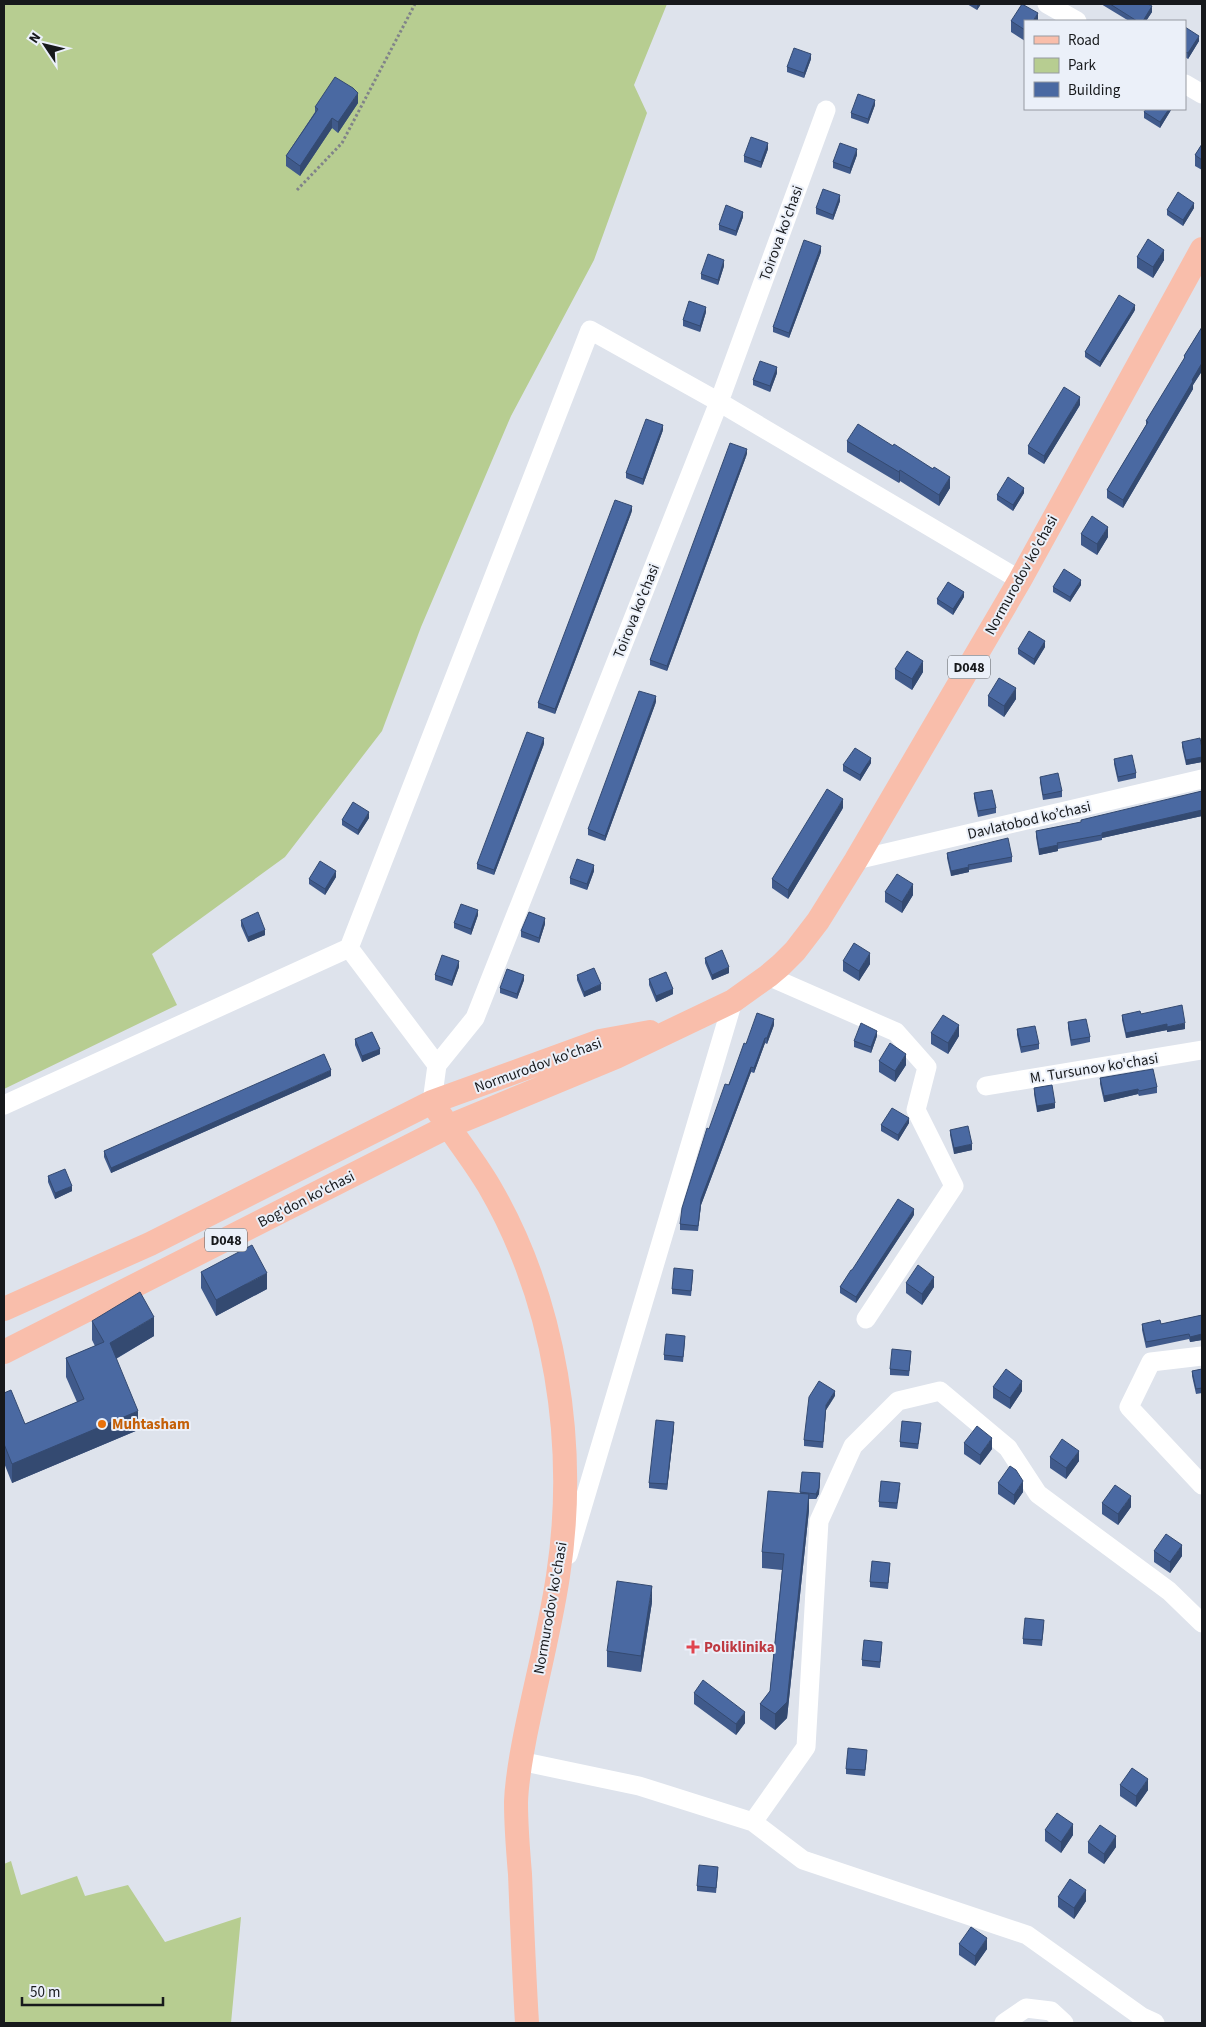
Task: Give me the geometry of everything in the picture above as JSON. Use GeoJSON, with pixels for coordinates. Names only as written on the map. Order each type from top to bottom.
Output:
{"type":"FeatureCollection","features":[{"type":"Feature","properties":{"kind":"main road","name":"Normurodov ko'chasi"},"geometry":{"type":"LineString","coordinates":[[447,1127],[616,1057],[733,1001],[768,976],[807,936],[856,860],[1020,580],[1202,248]]}},
{"type":"Feature","properties":{"kind":"main road","name":"Normurodov ko'chasi"},"geometry":{"type":"LineString","coordinates":[[527,2023],[516,1802],[520,1761],[554,1602],[562,1540],[564,1469],[558,1393],[543,1315],[536,1289],[526,1264],[493,1193],[432,1102],[600,1041],[674,1029]]}},
{"type":"Feature","properties":{"kind":"main road","name":"Bog'don ko'chasi"},"geometry":{"type":"LineString","coordinates":[[4,1309],[150,1244],[432,1102]]}},
{"type":"Feature","properties":{"kind":"main road","name":"Bog'don ko'chasi"},"geometry":{"type":"LineString","coordinates":[[4,1352],[447,1127]]}},
{"type":"Feature","properties":{"kind":"street"},"geometry":{"type":"LineString","coordinates":[[1047,4],[1075,20]]}},
{"type":"Feature","properties":{"kind":"street"},"geometry":{"type":"LineString","coordinates":[[1186,85],[1202,94]]}},
{"type":"Feature","properties":{"kind":"street","name":"Toirova ko'chasi"},"geometry":{"type":"LineString","coordinates":[[437,1065],[475,1018],[719,402],[826,110]]}},
{"type":"Feature","properties":{"kind":"street"},"geometry":{"type":"LineString","coordinates":[[4,1105],[350,948],[590,330],[719,402],[1020,580]]}},
{"type":"Feature","properties":{"kind":"street","name":"Davlatobod ko’chasi"},"geometry":{"type":"LineString","coordinates":[[856,860],[1202,779]]}},
{"type":"Feature","properties":{"kind":"street"},"geometry":{"type":"LineString","coordinates":[[350,948],[437,1065],[432,1102]]}},
{"type":"Feature","properties":{"kind":"street"},"geometry":{"type":"LineString","coordinates":[[768,976],[896,1032],[927,1067],[916,1110],[954,1186],[866,1319]]}},
{"type":"Feature","properties":{"kind":"street"},"geometry":{"type":"LineString","coordinates":[[554,1602],[733,1001]]}},
{"type":"Feature","properties":{"kind":"street","name":"M. Tursunov ko'chasi"},"geometry":{"type":"LineString","coordinates":[[986,1086],[1202,1050]]}},
{"type":"Feature","properties":{"kind":"street"},"geometry":{"type":"LineString","coordinates":[[1202,1356],[1151,1362],[1129,1407],[1202,1485]]}},
{"type":"Feature","properties":{"kind":"street"},"geometry":{"type":"LineString","coordinates":[[753,1822],[806,1747],[819,1521],[853,1446],[898,1401],[940,1391],[1008,1448],[1038,1494],[1169,1591],[1202,1623]]}},
{"type":"Feature","properties":{"kind":"street"},"geometry":{"type":"LineString","coordinates":[[520,1761],[639,1786],[753,1822],[803,1860],[1027,1935],[1146,2021]]}},
{"type":"Feature","properties":{"kind":"street"},"geometry":{"type":"LineString","coordinates":[[1004,2023],[1026,2008],[1051,2011],[1064,2023]]}},
{"type":"Feature","properties":{"kind":"path"},"geometry":{"type":"LineString","coordinates":[[298,190],[342,143],[415,4]]}},
{"type":"Feature","properties":{"kind":"green space"},"geometry":{"type":"Polygon","coordinates":[[[4,4],[667,4],[634,85],[647,113],[594,260],[511,416],[421,627],[382,731],[285,857],[152,954],[177,1005],[4,1089],[4,4]]]}},
{"type":"Feature","properties":{"kind":"green space"},"geometry":{"type":"Polygon","coordinates":[[[11,1861],[21,1895],[77,1876],[85,1896],[128,1885],[165,1942],[241,1917],[231,2023],[4,2023],[4,1864],[11,1861]]]}},
{"type":"Feature","properties":{"kind":"building"},"geometry":{"type":"Polygon","coordinates":[[[1022,4],[1038,13],[1034,20],[1024,20],[1024,29],[1011,21],[1022,4]]]}},
{"type":"Feature","properties":{"kind":"building"},"geometry":{"type":"Polygon","coordinates":[[[1110,4],[1148,4],[1152,6],[1144,20],[1135,20],[1110,4]]]}},
{"type":"Feature","properties":{"kind":"building"},"geometry":{"type":"Polygon","coordinates":[[[1186,28],[1199,36],[1188,53],[1186,52],[1186,28]]]}},
{"type":"Feature","properties":{"kind":"building"},"geometry":{"type":"Polygon","coordinates":[[[794,48],[811,54],[804,73],[787,67],[794,48]]]}},
{"type":"Feature","properties":{"kind":"building"},"geometry":{"type":"Polygon","coordinates":[[[335,77],[358,93],[338,122],[332,118],[300,166],[286,156],[318,109],[315,107],[335,77]]]}},
{"type":"Feature","properties":{"kind":"building"},"geometry":{"type":"Polygon","coordinates":[[[858,94],[875,100],[868,119],[851,113],[858,94]]]}},
{"type":"Feature","properties":{"kind":"building"},"geometry":{"type":"Polygon","coordinates":[[[1145,110],[1168,110],[1160,122],[1144,112],[1145,110]]]}},
{"type":"Feature","properties":{"kind":"building"},"geometry":{"type":"Polygon","coordinates":[[[751,137],[768,143],[761,162],[744,156],[751,137]]]}},
{"type":"Feature","properties":{"kind":"building"},"geometry":{"type":"Polygon","coordinates":[[[840,143],[857,149],[850,168],[833,162],[840,143]]]}},
{"type":"Feature","properties":{"kind":"building"},"geometry":{"type":"Polygon","coordinates":[[[1202,144],[1202,160],[1195,155],[1202,144]]]}},
{"type":"Feature","properties":{"kind":"building"},"geometry":{"type":"Polygon","coordinates":[[[823,189],[840,195],[833,215],[816,208],[823,189]]]}},
{"type":"Feature","properties":{"kind":"building"},"geometry":{"type":"Polygon","coordinates":[[[1178,192],[1194,203],[1183,220],[1167,210],[1178,192]]]}},
{"type":"Feature","properties":{"kind":"building"},"geometry":{"type":"Polygon","coordinates":[[[726,205],[743,212],[736,231],[719,225],[726,205]]]}},
{"type":"Feature","properties":{"kind":"building"},"geometry":{"type":"Polygon","coordinates":[[[1148,239],[1164,250],[1153,267],[1137,257],[1148,239]]]}},
{"type":"Feature","properties":{"kind":"building"},"geometry":{"type":"Polygon","coordinates":[[[804,240],[821,246],[789,333],[773,327],[804,240]]]}},
{"type":"Feature","properties":{"kind":"building"},"geometry":{"type":"Polygon","coordinates":[[[708,254],[724,260],[718,280],[701,274],[708,254]]]}},
{"type":"Feature","properties":{"kind":"building"},"geometry":{"type":"Polygon","coordinates":[[[1119,295],[1135,305],[1100,362],[1085,352],[1119,295]]]}},
{"type":"Feature","properties":{"kind":"building"},"geometry":{"type":"Polygon","coordinates":[[[689,301],[706,307],[700,326],[683,320],[689,301]]]}},
{"type":"Feature","properties":{"kind":"building"},"geometry":{"type":"Polygon","coordinates":[[[1202,327],[1202,363],[1123,500],[1107,490],[1202,327]]]}},
{"type":"Feature","properties":{"kind":"building"},"geometry":{"type":"Polygon","coordinates":[[[760,361],[777,367],[770,386],[753,380],[760,361]]]}},
{"type":"Feature","properties":{"kind":"building"},"geometry":{"type":"Polygon","coordinates":[[[1064,387],[1080,397],[1044,456],[1028,446],[1064,387]]]}},
{"type":"Feature","properties":{"kind":"building"},"geometry":{"type":"Polygon","coordinates":[[[646,419],[663,425],[643,479],[626,473],[646,419]]]}},
{"type":"Feature","properties":{"kind":"building"},"geometry":{"type":"Polygon","coordinates":[[[858,424],[893,446],[894,444],[933,469],[934,467],[950,477],[939,495],[900,470],[899,472],[847,441],[858,424]]]}},
{"type":"Feature","properties":{"kind":"building"},"geometry":{"type":"Polygon","coordinates":[[[730,443],[747,449],[667,666],[650,660],[730,443]]]}},
{"type":"Feature","properties":{"kind":"building"},"geometry":{"type":"Polygon","coordinates":[[[1008,477],[1024,488],[1013,505],[997,495],[1008,477]]]}},
{"type":"Feature","properties":{"kind":"building"},"geometry":{"type":"Polygon","coordinates":[[[615,500],[632,506],[555,709],[538,703],[615,500]]]}},
{"type":"Feature","properties":{"kind":"building"},"geometry":{"type":"Polygon","coordinates":[[[1092,516],[1108,527],[1097,544],[1081,534],[1092,516]]]}},
{"type":"Feature","properties":{"kind":"building"},"geometry":{"type":"Polygon","coordinates":[[[1064,569],[1081,580],[1070,597],[1053,587],[1064,569]]]}},
{"type":"Feature","properties":{"kind":"building"},"geometry":{"type":"Polygon","coordinates":[[[948,582],[964,592],[953,609],[937,599],[948,582]]]}},
{"type":"Feature","properties":{"kind":"building"},"geometry":{"type":"Polygon","coordinates":[[[1029,631],[1045,641],[1034,659],[1018,649],[1029,631]]]}},
{"type":"Feature","properties":{"kind":"building"},"geometry":{"type":"Polygon","coordinates":[[[907,651],[923,661],[912,679],[895,669],[907,651]]]}},
{"type":"Feature","properties":{"kind":"building"},"geometry":{"type":"Polygon","coordinates":[[[999,678],[1016,688],[1004,706],[988,696],[999,678]]]}},
{"type":"Feature","properties":{"kind":"building"},"geometry":{"type":"Polygon","coordinates":[[[639,691],[656,696],[605,836],[588,829],[639,691]]]}},
{"type":"Feature","properties":{"kind":"building"},"geometry":{"type":"Polygon","coordinates":[[[527,732],[544,738],[494,870],[477,864],[527,732]]]}},
{"type":"Feature","properties":{"kind":"building"},"geometry":{"type":"Polygon","coordinates":[[[1200,738],[1202,757],[1186,760],[1182,742],[1200,738]]]}},
{"type":"Feature","properties":{"kind":"building"},"geometry":{"type":"Polygon","coordinates":[[[855,748],[871,758],[860,775],[843,765],[855,748]]]}},
{"type":"Feature","properties":{"kind":"building"},"geometry":{"type":"Polygon","coordinates":[[[1132,755],[1136,773],[1118,777],[1114,759],[1132,755]]]}},
{"type":"Feature","properties":{"kind":"building"},"geometry":{"type":"Polygon","coordinates":[[[1058,773],[1062,791],[1043,795],[1040,777],[1058,773]]]}},
{"type":"Feature","properties":{"kind":"building"},"geometry":{"type":"Polygon","coordinates":[[[827,789],[843,799],[788,890],[772,879],[827,789]]]}},
{"type":"Feature","properties":{"kind":"building"},"geometry":{"type":"Polygon","coordinates":[[[992,790],[996,808],[978,811],[974,793],[992,790]]]}},
{"type":"Feature","properties":{"kind":"building"},"geometry":{"type":"Polygon","coordinates":[[[1202,791],[1202,810],[1102,833],[1102,835],[1057,843],[1058,845],[1039,849],[1036,831],[1081,822],[1081,820],[1202,791]]]}},
{"type":"Feature","properties":{"kind":"building"},"geometry":{"type":"Polygon","coordinates":[[[353,802],[369,812],[358,830],[342,820],[353,802]]]}},
{"type":"Feature","properties":{"kind":"building"},"geometry":{"type":"Polygon","coordinates":[[[1008,838],[1012,857],[968,865],[969,867],[951,871],[947,853],[1008,838]]]}},
{"type":"Feature","properties":{"kind":"building"},"geometry":{"type":"Polygon","coordinates":[[[577,859],[594,865],[587,884],[570,878],[577,859]]]}},
{"type":"Feature","properties":{"kind":"building"},"geometry":{"type":"Polygon","coordinates":[[[320,861],[336,871],[325,889],[309,879],[320,861]]]}},
{"type":"Feature","properties":{"kind":"building"},"geometry":{"type":"Polygon","coordinates":[[[897,874],[913,884],[902,902],[885,892],[897,874]]]}},
{"type":"Feature","properties":{"kind":"building"},"geometry":{"type":"Polygon","coordinates":[[[461,904],[478,910],[471,929],[454,923],[461,904]]]}},
{"type":"Feature","properties":{"kind":"building"},"geometry":{"type":"Polygon","coordinates":[[[258,912],[265,930],[248,937],[241,920],[258,912]]]}},
{"type":"Feature","properties":{"kind":"building"},"geometry":{"type":"Polygon","coordinates":[[[529,912],[545,918],[539,938],[521,931],[529,912]]]}},
{"type":"Feature","properties":{"kind":"building"},"geometry":{"type":"Polygon","coordinates":[[[854,943],[870,953],[859,971],[843,961],[854,943]]]}},
{"type":"Feature","properties":{"kind":"building"},"geometry":{"type":"Polygon","coordinates":[[[722,950],[729,967],[712,975],[705,958],[722,950]]]}},
{"type":"Feature","properties":{"kind":"building"},"geometry":{"type":"Polygon","coordinates":[[[442,955],[459,961],[452,981],[435,975],[442,955]]]}},
{"type":"Feature","properties":{"kind":"building"},"geometry":{"type":"Polygon","coordinates":[[[594,968],[601,984],[584,992],[577,975],[594,968]]]}},
{"type":"Feature","properties":{"kind":"building"},"geometry":{"type":"Polygon","coordinates":[[[507,969],[524,975],[517,994],[500,988],[507,969]]]}},
{"type":"Feature","properties":{"kind":"building"},"geometry":{"type":"Polygon","coordinates":[[[666,972],[673,989],[656,996],[649,979],[666,972]]]}},
{"type":"Feature","properties":{"kind":"building"},"geometry":{"type":"Polygon","coordinates":[[[1182,1005],[1185,1023],[1167,1027],[1167,1024],[1126,1033],[1122,1015],[1140,1011],[1141,1014],[1182,1005]]]}},
{"type":"Feature","properties":{"kind":"building"},"geometry":{"type":"Polygon","coordinates":[[[757,1013],[774,1019],[754,1068],[751,1067],[701,1199],[698,1226],[680,1224],[682,1208],[707,1128],[709,1129],[725,1084],[729,1085],[757,1013]]]}},
{"type":"Feature","properties":{"kind":"building"},"geometry":{"type":"Polygon","coordinates":[[[943,1015],[959,1025],[948,1043],[931,1033],[943,1015]]]}},
{"type":"Feature","properties":{"kind":"building"},"geometry":{"type":"Polygon","coordinates":[[[1086,1019],[1090,1037],[1071,1040],[1068,1022],[1086,1019]]]}},
{"type":"Feature","properties":{"kind":"building"},"geometry":{"type":"Polygon","coordinates":[[[861,1023],[877,1031],[871,1047],[854,1041],[861,1023]]]}},
{"type":"Feature","properties":{"kind":"building"},"geometry":{"type":"Polygon","coordinates":[[[1035,1026],[1039,1044],[1021,1047],[1017,1029],[1035,1026]]]}},
{"type":"Feature","properties":{"kind":"building"},"geometry":{"type":"Polygon","coordinates":[[[372,1032],[380,1049],[362,1056],[355,1039],[372,1032]]]}},
{"type":"Feature","properties":{"kind":"building"},"geometry":{"type":"Polygon","coordinates":[[[890,1043],[906,1054],[895,1071],[879,1061],[890,1043]]]}},
{"type":"Feature","properties":{"kind":"building"},"geometry":{"type":"Polygon","coordinates":[[[324,1054],[331,1070],[111,1168],[104,1151],[324,1054]]]}},
{"type":"Feature","properties":{"kind":"building"},"geometry":{"type":"Polygon","coordinates":[[[1153,1069],[1157,1087],[1104,1096],[1100,1078],[1153,1069]]]}},
{"type":"Feature","properties":{"kind":"building"},"geometry":{"type":"Polygon","coordinates":[[[1052,1085],[1055,1103],[1037,1106],[1034,1088],[1052,1085]]]}},
{"type":"Feature","properties":{"kind":"building"},"geometry":{"type":"Polygon","coordinates":[[[892,1108],[909,1118],[898,1135],[881,1125],[892,1108]]]}},
{"type":"Feature","properties":{"kind":"building"},"geometry":{"type":"Polygon","coordinates":[[[968,1126],[972,1144],[954,1148],[950,1130],[968,1126]]]}},
{"type":"Feature","properties":{"kind":"building"},"geometry":{"type":"Polygon","coordinates":[[[65,1169],[72,1186],[55,1193],[48,1176],[65,1169]]]}},
{"type":"Feature","properties":{"kind":"building"},"geometry":{"type":"Polygon","coordinates":[[[898,1199],[914,1209],[856,1297],[840,1287],[898,1199]]]}},
{"type":"Feature","properties":{"kind":"building"},"geometry":{"type":"Polygon","coordinates":[[[252,1245],[267,1273],[216,1300],[201,1272],[252,1245]]]}},
{"type":"Feature","properties":{"kind":"building"},"geometry":{"type":"Polygon","coordinates":[[[918,1265],[934,1277],[922,1294],[906,1283],[918,1265]]]}},
{"type":"Feature","properties":{"kind":"building"},"geometry":{"type":"Polygon","coordinates":[[[674,1268],[693,1270],[691,1291],[672,1289],[674,1268]]]}},
{"type":"Feature","properties":{"kind":"building"},"geometry":{"type":"Polygon","coordinates":[[[140,1292],[154,1317],[110,1343],[138,1411],[12,1464],[4,1444],[4,1393],[11,1390],[25,1424],[84,1399],[66,1358],[104,1342],[92,1321],[140,1292]]]}},
{"type":"Feature","properties":{"kind":"building"},"geometry":{"type":"Polygon","coordinates":[[[1202,1315],[1202,1334],[1190,1337],[1189,1334],[1146,1342],[1142,1324],[1160,1320],[1161,1324],[1202,1315]]]}},
{"type":"Feature","properties":{"kind":"building"},"geometry":{"type":"Polygon","coordinates":[[[666,1334],[685,1336],[683,1357],[664,1355],[666,1334]]]}},
{"type":"Feature","properties":{"kind":"building"},"geometry":{"type":"Polygon","coordinates":[[[892,1349],[911,1351],[909,1371],[890,1369],[892,1349]]]}},
{"type":"Feature","properties":{"kind":"building"},"geometry":{"type":"Polygon","coordinates":[[[1006,1369],[1022,1381],[1010,1398],[993,1387],[1006,1369]]]}},
{"type":"Feature","properties":{"kind":"building"},"geometry":{"type":"Polygon","coordinates":[[[1202,1369],[1202,1388],[1196,1389],[1192,1371],[1202,1369]]]}},
{"type":"Feature","properties":{"kind":"building"},"geometry":{"type":"Polygon","coordinates":[[[819,1381],[835,1391],[826,1405],[823,1442],[804,1440],[809,1397],[819,1381]]]}},
{"type":"Feature","properties":{"kind":"building"},"geometry":{"type":"Polygon","coordinates":[[[656,1420],[674,1422],[667,1484],[649,1483],[656,1420]]]}},
{"type":"Feature","properties":{"kind":"building"},"geometry":{"type":"Polygon","coordinates":[[[902,1421],[921,1423],[918,1444],[900,1442],[902,1421]]]}},
{"type":"Feature","properties":{"kind":"building"},"geometry":{"type":"Polygon","coordinates":[[[977,1426],[992,1438],[980,1455],[964,1443],[977,1426]]]}},
{"type":"Feature","properties":{"kind":"building"},"geometry":{"type":"Polygon","coordinates":[[[1062,1439],[1079,1451],[1066,1468],[1050,1457],[1062,1439]]]}},
{"type":"Feature","properties":{"kind":"building"},"geometry":{"type":"Polygon","coordinates":[[[1010,1466],[1016,1470],[1023,1481],[1014,1495],[998,1483],[1010,1466]]]}},
{"type":"Feature","properties":{"kind":"building"},"geometry":{"type":"Polygon","coordinates":[[[802,1472],[820,1473],[819,1488],[816,1494],[800,1492],[802,1472]]]}},
{"type":"Feature","properties":{"kind":"building"},"geometry":{"type":"Polygon","coordinates":[[[881,1481],[900,1483],[897,1503],[879,1502],[881,1481]]]}},
{"type":"Feature","properties":{"kind":"building"},"geometry":{"type":"Polygon","coordinates":[[[1115,1485],[1131,1496],[1118,1514],[1102,1503],[1115,1485]]]}},
{"type":"Feature","properties":{"kind":"building"},"geometry":{"type":"Polygon","coordinates":[[[768,1491],[809,1494],[787,1702],[775,1714],[760,1704],[770,1691],[784,1554],[762,1552],[768,1491]]]}},
{"type":"Feature","properties":{"kind":"building"},"geometry":{"type":"Polygon","coordinates":[[[1166,1534],[1182,1545],[1170,1562],[1154,1551],[1166,1534]]]}},
{"type":"Feature","properties":{"kind":"building"},"geometry":{"type":"Polygon","coordinates":[[[872,1561],[890,1563],[888,1583],[870,1582],[872,1561]]]}},
{"type":"Feature","properties":{"kind":"building"},"geometry":{"type":"Polygon","coordinates":[[[617,1581],[652,1586],[641,1656],[607,1651],[617,1581]]]}},
{"type":"Feature","properties":{"kind":"building"},"geometry":{"type":"Polygon","coordinates":[[[1025,1618],[1044,1620],[1042,1640],[1023,1639],[1025,1618]]]}},
{"type":"Feature","properties":{"kind":"building"},"geometry":{"type":"Polygon","coordinates":[[[864,1640],[882,1642],[880,1662],[862,1660],[864,1640]]]}},
{"type":"Feature","properties":{"kind":"building"},"geometry":{"type":"Polygon","coordinates":[[[703,1680],[745,1712],[736,1724],[694,1693],[703,1680]]]}},
{"type":"Feature","properties":{"kind":"building"},"geometry":{"type":"Polygon","coordinates":[[[848,1748],[867,1750],[865,1770],[846,1769],[848,1748]]]}},
{"type":"Feature","properties":{"kind":"building"},"geometry":{"type":"Polygon","coordinates":[[[1132,1768],[1148,1779],[1136,1796],[1120,1785],[1132,1768]]]}},
{"type":"Feature","properties":{"kind":"building"},"geometry":{"type":"Polygon","coordinates":[[[1057,1813],[1073,1824],[1061,1842],[1045,1830],[1057,1813]]]}},
{"type":"Feature","properties":{"kind":"building"},"geometry":{"type":"Polygon","coordinates":[[[1100,1825],[1116,1836],[1104,1854],[1088,1842],[1100,1825]]]}},
{"type":"Feature","properties":{"kind":"building"},"geometry":{"type":"Polygon","coordinates":[[[699,1865],[718,1867],[716,1888],[697,1886],[699,1865]]]}},
{"type":"Feature","properties":{"kind":"building"},"geometry":{"type":"Polygon","coordinates":[[[1070,1879],[1086,1890],[1074,1908],[1058,1897],[1070,1879]]]}},
{"type":"Feature","properties":{"kind":"building"},"geometry":{"type":"Polygon","coordinates":[[[971,1927],[987,1938],[975,1956],[959,1944],[971,1927]]]}},
{"type":"Feature","properties":{"kind":"place","name":"Muhtasham"},"geometry":{"type":"Point","coordinates":[102,1424]}},
{"type":"Feature","properties":{"kind":"place","name":"Poliklinika"},"geometry":{"type":"Point","coordinates":[693,1647]}}]}
